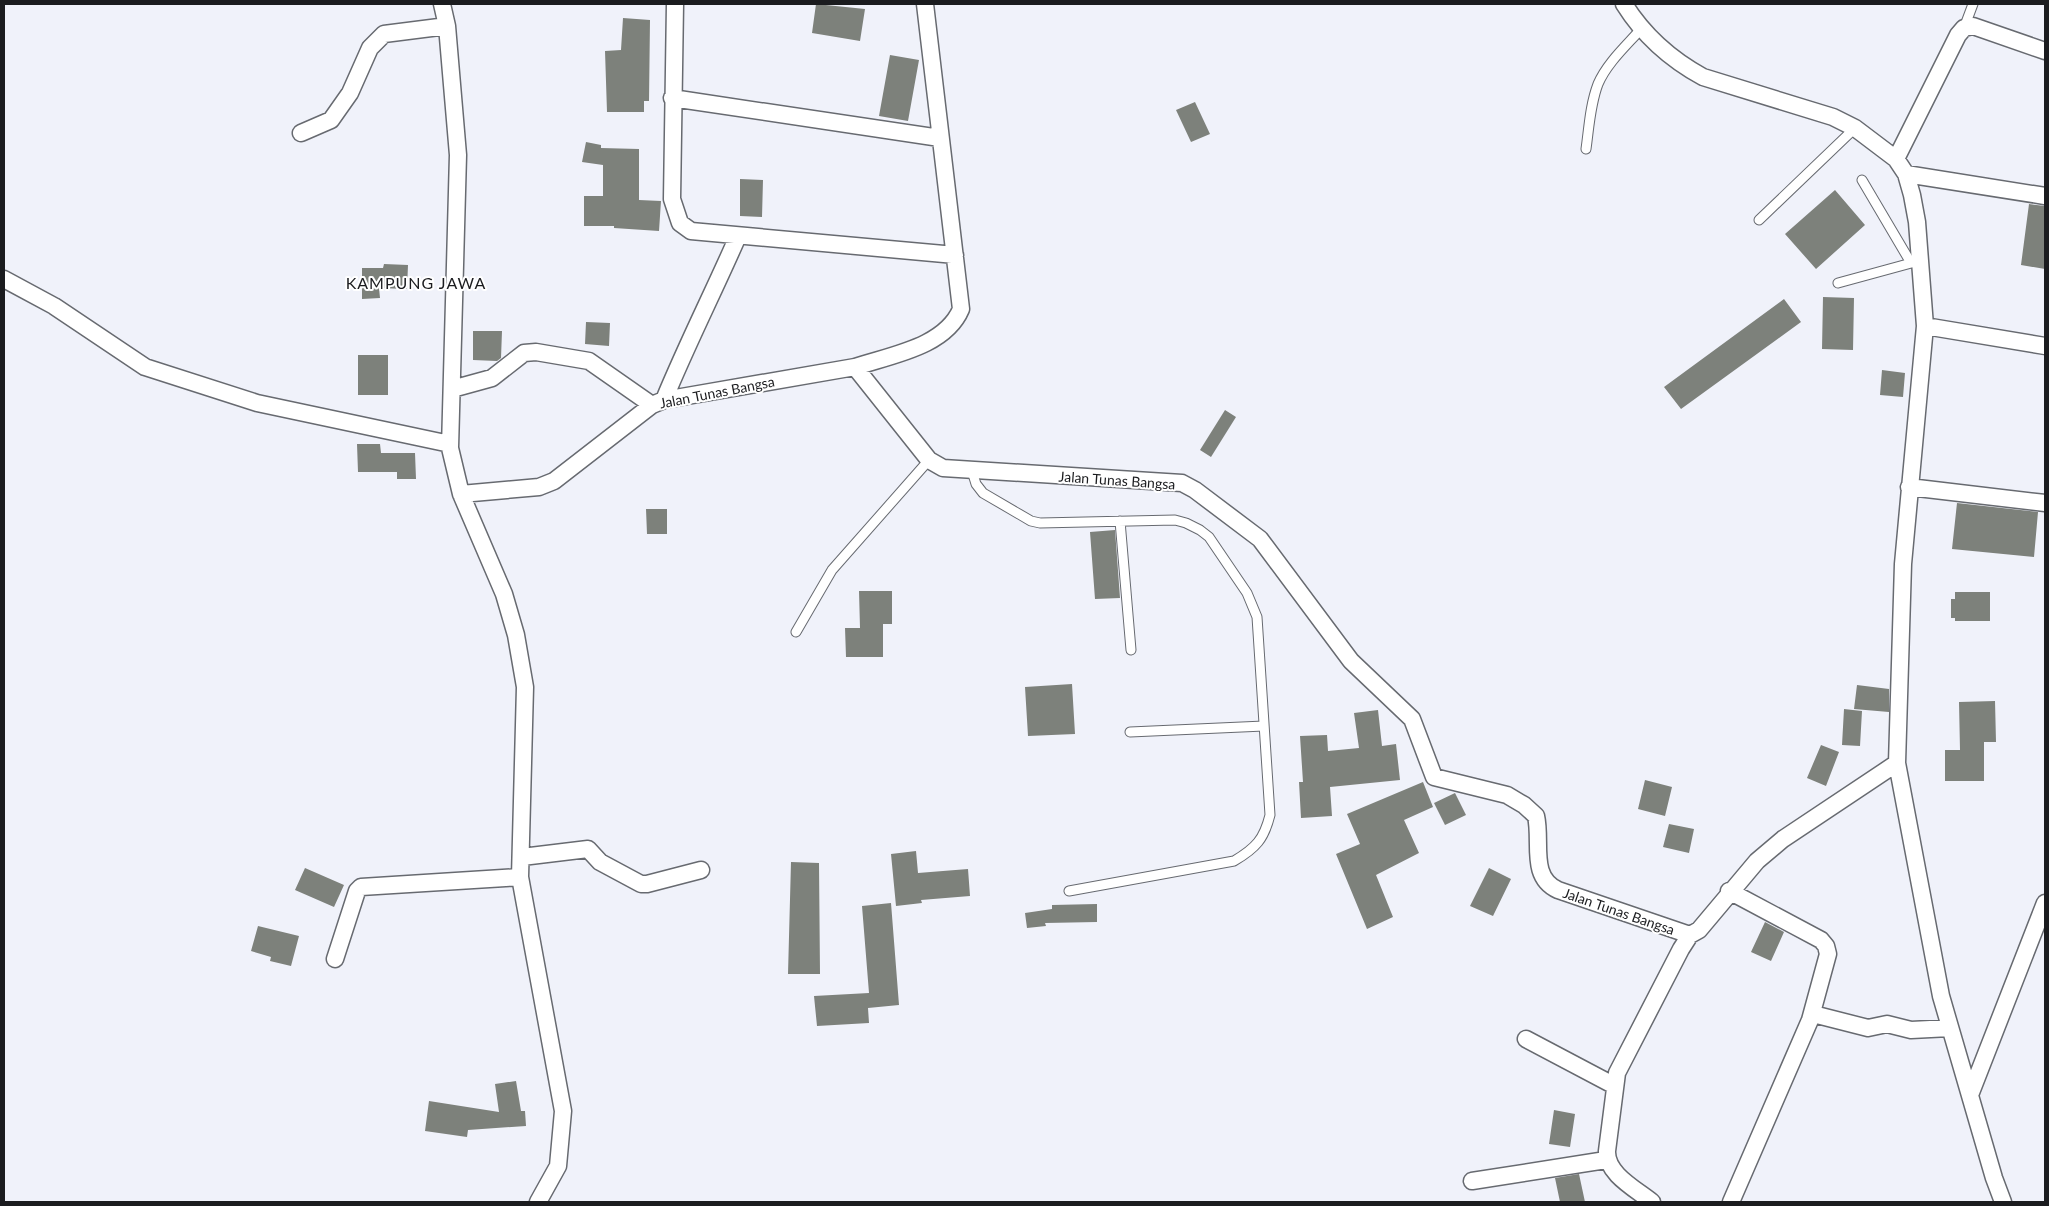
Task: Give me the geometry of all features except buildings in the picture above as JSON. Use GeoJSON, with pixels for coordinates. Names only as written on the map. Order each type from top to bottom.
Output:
{"type":"FeatureCollection","features":[{"type":"Feature","properties":{"kind":"street"},"geometry":{"type":"LineString","coordinates":[[442,4],[447,26],[458,155],[450,444],[460,494],[504,594],[516,635],[525,687],[520,877],[563,1111],[558,1166],[538,1202]]}},
{"type":"Feature","properties":{"kind":"street"},"geometry":{"type":"LineString","coordinates":[[675,4],[672,98],[672,199],[680,224],[692,232],[955,255]]}},
{"type":"Feature","properties":{"kind":"street","name":"Jalan Tunas Bangsa"},"geometry":{"type":"LineString","coordinates":[[460,494],[539,487],[554,481],[658,402],[855,367],[932,341],[952,326],[961,309],[925,4]]}},
{"type":"Feature","properties":{"kind":"street"},"geometry":{"type":"LineString","coordinates":[[1624,4],[1641,29],[1668,54],[1703,77],[1833,117],[1855,128],[1896,159],[1906,174],[1917,222],[1916,262],[1925,326],[1903,564],[1896,763],[1941,996],[2003,1202]]}},
{"type":"Feature","properties":{"kind":"street"},"geometry":{"type":"LineString","coordinates":[[302,133],[332,120],[350,93],[370,48],[384,34],[447,26]]}},
{"type":"Feature","properties":{"kind":"street"},"geometry":{"type":"LineString","coordinates":[[1896,159],[1958,35],[1964,28],[1973,26],[2045,51]]}},
{"type":"Feature","properties":{"kind":"street"},"geometry":{"type":"LineString","coordinates":[[672,98],[940,138]]}},
{"type":"Feature","properties":{"kind":"street"},"geometry":{"type":"LineString","coordinates":[[1906,174],[2045,196]]}},
{"type":"Feature","properties":{"kind":"street"},"geometry":{"type":"LineString","coordinates":[[452,389],[492,378],[524,353],[536,352],[589,361],[658,402],[697,321],[719,281],[738,236]]}},
{"type":"Feature","properties":{"kind":"street"},"geometry":{"type":"LineString","coordinates":[[4,279],[54,306],[145,368],[257,403],[450,444]]}},
{"type":"Feature","properties":{"kind":"street"},"geometry":{"type":"LineString","coordinates":[[1925,326],[2045,346]]}},
{"type":"Feature","properties":{"kind":"street"},"geometry":{"type":"LineString","coordinates":[[855,367],[929,460]]}},
{"type":"Feature","properties":{"kind":"street","name":"Jalan Tunas Bangsa"},"geometry":{"type":"LineString","coordinates":[[929,460],[943,468],[1173,482],[1195,490],[1260,539],[1351,661],[1412,719],[1434,777],[1507,795],[1524,805],[1536,816],[1540,874],[1546,884],[1558,890],[1690,935]]}},
{"type":"Feature","properties":{"kind":"street"},"geometry":{"type":"LineString","coordinates":[[1909,487],[2045,503]]}},
{"type":"Feature","properties":{"kind":"street"},"geometry":{"type":"LineString","coordinates":[[1652,1202],[1614,1172],[1606,1160],[1615,1086],[1624,1056],[1690,935],[1699,930],[1752,866],[1783,839],[1896,763]]}},
{"type":"Feature","properties":{"kind":"street"},"geometry":{"type":"LineString","coordinates":[[522,857],[588,849],[600,862],[635,882],[647,884],[701,870]]}},
{"type":"Feature","properties":{"kind":"street"},"geometry":{"type":"LineString","coordinates":[[335,959],[357,891],[361,887],[520,877]]}},
{"type":"Feature","properties":{"kind":"street"},"geometry":{"type":"LineString","coordinates":[[1729,892],[1813,935],[1826,946],[1828,954],[1812,1014],[1731,1202]]}},
{"type":"Feature","properties":{"kind":"street"},"geometry":{"type":"LineString","coordinates":[[1970,1095],[2045,904]]}},
{"type":"Feature","properties":{"kind":"street"},"geometry":{"type":"LineString","coordinates":[[1812,1014],[1868,1028],[1887,1024],[1911,1030],[1950,1028]]}},
{"type":"Feature","properties":{"kind":"street"},"geometry":{"type":"LineString","coordinates":[[1526,1039],[1615,1086]]}},
{"type":"Feature","properties":{"kind":"street"},"geometry":{"type":"LineString","coordinates":[[1472,1181],[1606,1160]]}},
{"type":"Feature","properties":{"kind":"lane"},"geometry":{"type":"LineString","coordinates":[[1964,28],[1973,4]]}},
{"type":"Feature","properties":{"kind":"lane"},"geometry":{"type":"LineString","coordinates":[[1586,149],[1593,99],[1599,82],[1610,64],[1641,29]]}},
{"type":"Feature","properties":{"kind":"lane"},"geometry":{"type":"LineString","coordinates":[[1759,220],[1855,128]]}},
{"type":"Feature","properties":{"kind":"lane"},"geometry":{"type":"LineString","coordinates":[[1838,283],[1916,262],[1862,180]]}},
{"type":"Feature","properties":{"kind":"lane"},"geometry":{"type":"LineString","coordinates":[[796,632],[832,570],[929,460]]}},
{"type":"Feature","properties":{"kind":"lane"},"geometry":{"type":"LineString","coordinates":[[972,471],[976,484],[982,493],[1031,521],[1040,523],[1175,520],[1200,530],[1209,538],[1247,593],[1257,617],[1270,815],[1265,833],[1251,851],[1234,861],[1069,890]]}},
{"type":"Feature","properties":{"kind":"lane"},"geometry":{"type":"LineString","coordinates":[[1120,522],[1131,650]]}},
{"type":"Feature","properties":{"kind":"lane"},"geometry":{"type":"LineString","coordinates":[[1130,732],[1264,726]]}},
{"type":"Feature","properties":{"kind":"district","name":"KAMPUNG JAWA"},"geometry":{"type":"Point","coordinates":[416,282]}}]}
